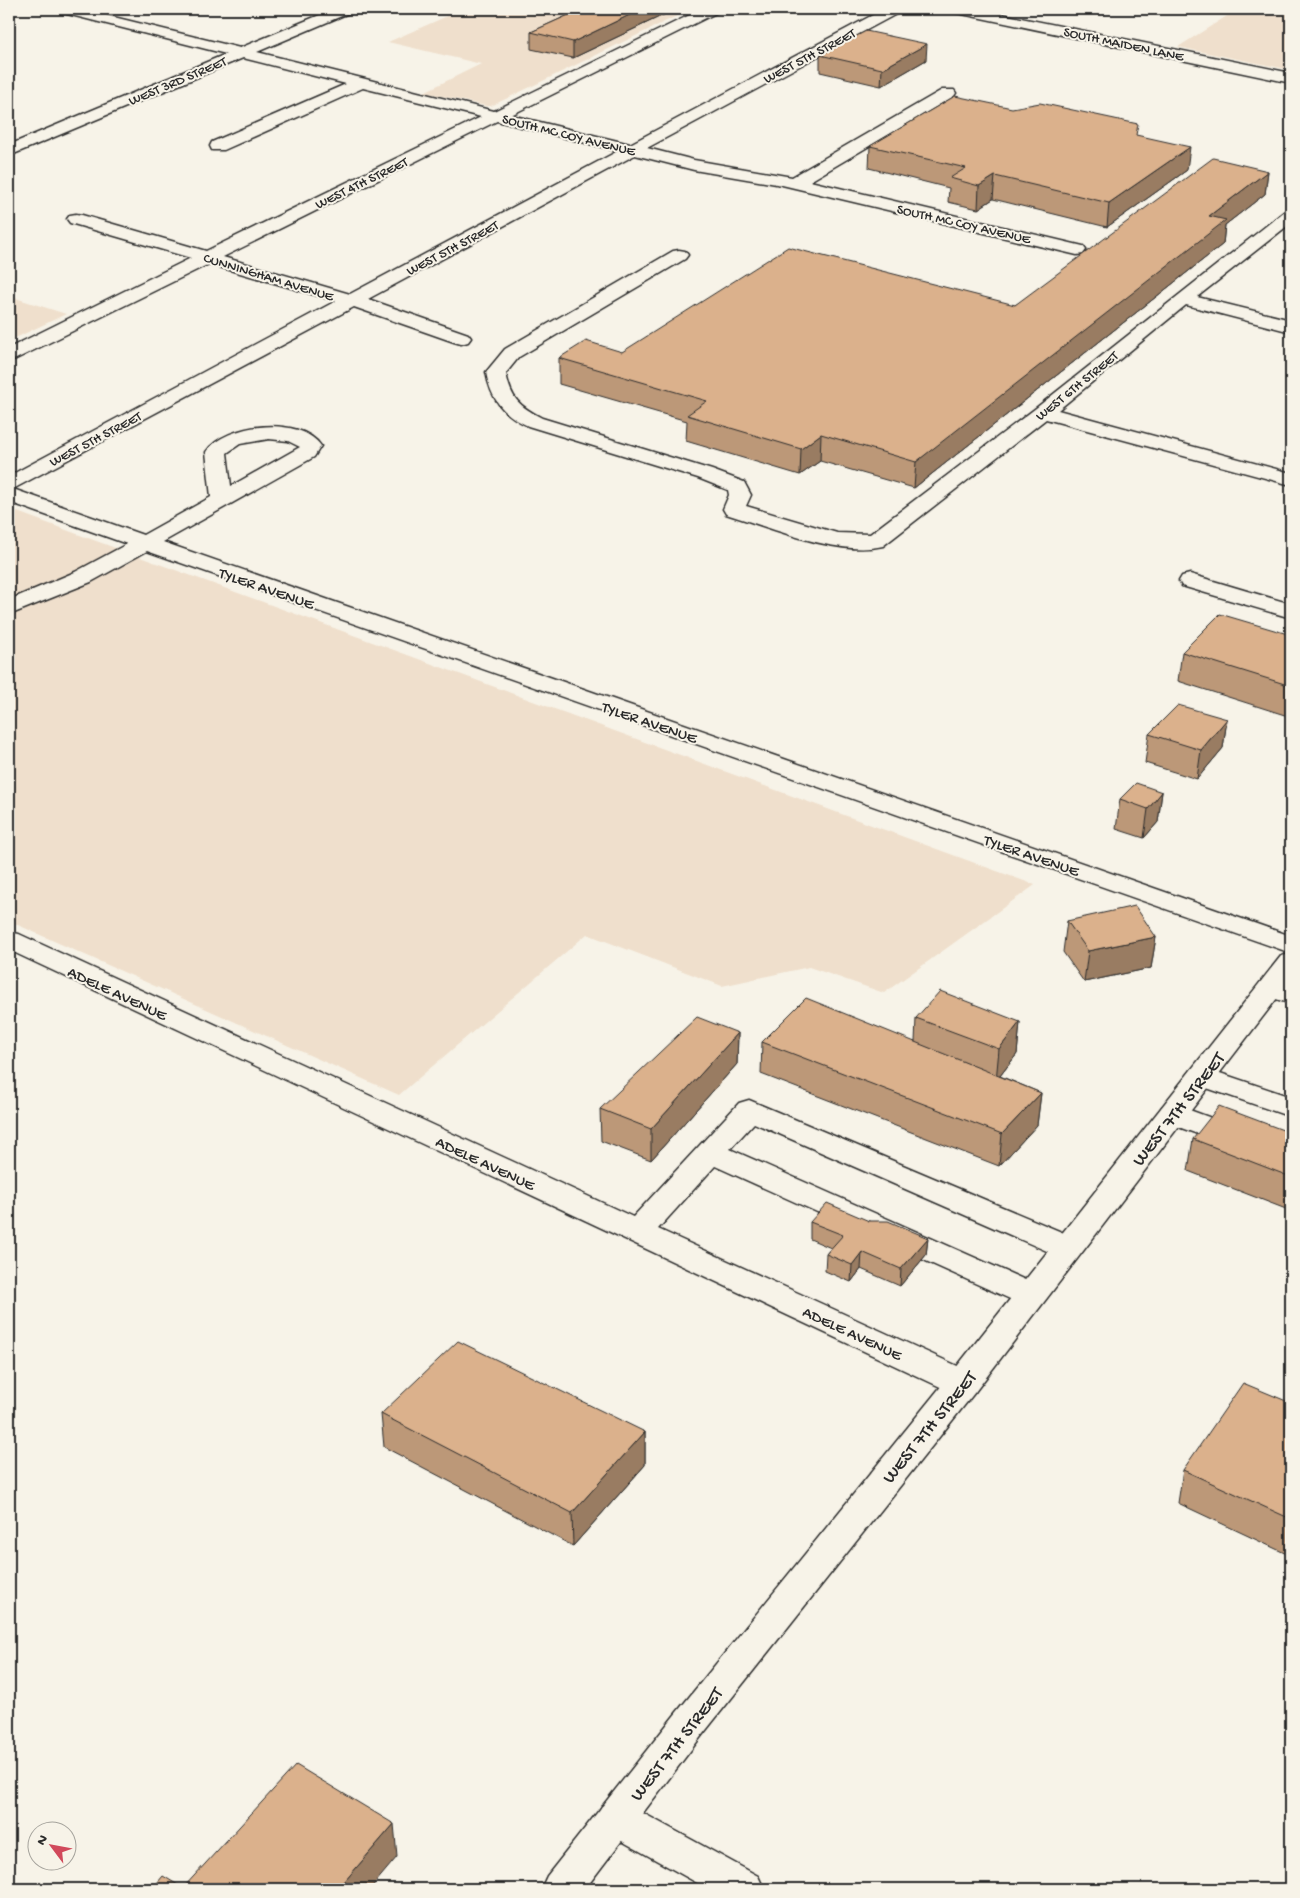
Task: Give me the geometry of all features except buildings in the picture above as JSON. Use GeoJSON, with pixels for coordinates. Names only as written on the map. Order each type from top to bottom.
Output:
{"type":"FeatureCollection","features":[{"type":"Feature","properties":{"kind":"street","name":"SOUTH MC COY AVENUE"},"geometry":{"type":"LineString","coordinates":[[64,9],[694,165],[748,173],[795,183],[1076,250]]}},
{"type":"Feature","properties":{"kind":"street","name":"WEST 3RD STREET"},"geometry":{"type":"LineString","coordinates":[[9,151],[346,9]]}},
{"type":"Feature","properties":{"kind":"street","name":"WEST 4TH STREET"},"geometry":{"type":"LineString","coordinates":[[9,355],[713,9]]}},
{"type":"Feature","properties":{"kind":"street","name":"WEST 5TH STREET"},"geometry":{"type":"LineString","coordinates":[[9,484],[895,9]]}},
{"type":"Feature","properties":{"kind":"street","name":"SOUTH MAIDEN LANE"},"geometry":{"type":"LineString","coordinates":[[958,9],[1291,78]]}},
{"type":"Feature","properties":{"kind":"street"},"geometry":{"type":"LineString","coordinates":[[1025,22],[1041,13]]}},
{"type":"Feature","properties":{"kind":"street"},"geometry":{"type":"LineString","coordinates":[[1039,38],[1054,28]]}},
{"type":"Feature","properties":{"kind":"street"},"geometry":{"type":"LineString","coordinates":[[218,146],[364,82]]}},
{"type":"Feature","properties":{"kind":"street"},"geometry":{"type":"LineString","coordinates":[[795,183],[948,93]]}},
{"type":"Feature","properties":{"kind":"street","name":"WEST 6TH STREET"},"geometry":{"type":"LineString","coordinates":[[679,255],[512,353],[496,372],[499,391],[513,411],[535,422],[705,474],[737,486],[740,495],[734,508],[835,540],[876,540],[1043,412],[1291,215]]}},
{"type":"Feature","properties":{"kind":"street","name":"CUNNINGHAM AVENUE"},"geometry":{"type":"LineString","coordinates":[[76,219],[352,300],[461,338]]}},
{"type":"Feature","properties":{"kind":"street"},"geometry":{"type":"LineString","coordinates":[[1183,299],[1291,326]]}},
{"type":"Feature","properties":{"kind":"street"},"geometry":{"type":"LineString","coordinates":[[1043,412],[1291,479]]}},
{"type":"Feature","properties":{"kind":"street","name":"TYLER AVENUE"},"geometry":{"type":"LineString","coordinates":[[9,495],[143,544],[1291,945]]}},
{"type":"Feature","properties":{"kind":"street"},"geometry":{"type":"LineString","coordinates":[[9,608],[82,577],[222,498]]}},
{"type":"Feature","properties":{"kind":"street"},"geometry":{"type":"LineString","coordinates":[[1190,581],[1291,612]]}},
{"type":"Feature","properties":{"kind":"street","name":"ADELE AVENUE"},"geometry":{"type":"LineString","coordinates":[[9,940],[963,1383]]}},
{"type":"Feature","properties":{"kind":"street","name":"WEST 7TH STREET"},"geometry":{"type":"LineString","coordinates":[[561,1889],[963,1383],[1202,1076],[1281,992],[1291,962]]}},
{"type":"Feature","properties":{"kind":"street"},"geometry":{"type":"LineString","coordinates":[[1202,1076],[1291,1107]]}},
{"type":"Feature","properties":{"kind":"street"},"geometry":{"type":"LineString","coordinates":[[637,1232],[749,1110],[1067,1247]]}},
{"type":"Feature","properties":{"kind":"street"},"geometry":{"type":"LineString","coordinates":[[1173,1114],[1291,1158]]}},
{"type":"Feature","properties":{"kind":"street"},"geometry":{"type":"LineString","coordinates":[[710,1152],[1030,1295]]}},
{"type":"Feature","properties":{"kind":"street"},"geometry":{"type":"LineString","coordinates":[[616,1818],[744,1889]]}},
{"type":"Feature","properties":{"kind":"shaded area"},"geometry":{"type":"Polygon","coordinates":[[[433,9],[691,9],[491,106],[486,106],[424,92],[481,64],[388,42],[452,14],[433,9]]]}},
{"type":"Feature","properties":{"kind":"shaded area"},"geometry":{"type":"Polygon","coordinates":[[[1238,9],[1291,9],[1291,70],[1178,47],[1238,9]]]}},
{"type":"Feature","properties":{"kind":"shaded area"},"geometry":{"type":"Polygon","coordinates":[[[9,296],[66,314],[9,341],[9,296]]]}},
{"type":"Feature","properties":{"kind":"shaded area"},"geometry":{"type":"Polygon","coordinates":[[[9,509],[1035,885],[884,993],[809,967],[722,986],[587,934],[399,1095],[9,921],[9,509]]]}}]}
